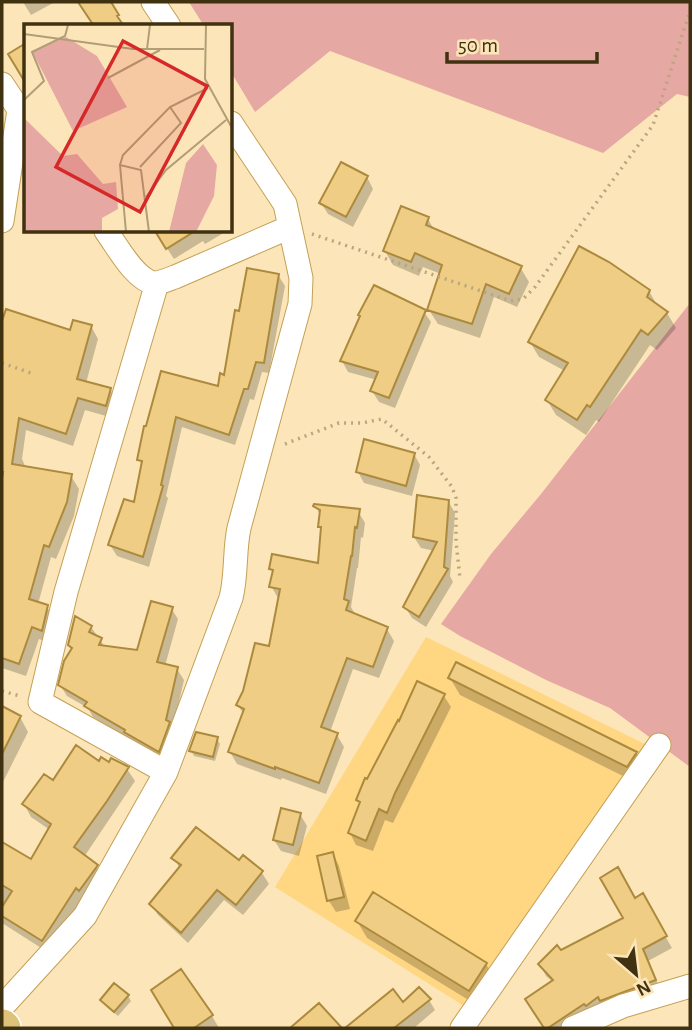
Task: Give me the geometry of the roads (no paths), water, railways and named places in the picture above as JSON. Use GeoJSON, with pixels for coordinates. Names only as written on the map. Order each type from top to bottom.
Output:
{"type":"FeatureCollection","features":[{"type":"Feature","properties":{"kind":"street"},"geometry":{"type":"LineString","coordinates":[[153,2],[168,24]]}},
{"type":"Feature","properties":{"kind":"street"},"geometry":{"type":"LineString","coordinates":[[2,84],[23,115],[2,221]]}},
{"type":"Feature","properties":{"kind":"street"},"geometry":{"type":"LineString","coordinates":[[2,1007],[85,916],[166,772],[234,585],[236,541],[300,304],[301,278],[285,204],[233,126]]}},
{"type":"Feature","properties":{"kind":"street"},"geometry":{"type":"LineString","coordinates":[[107,233],[136,273],[157,283],[290,227]]}},
{"type":"Feature","properties":{"kind":"street"},"geometry":{"type":"LineString","coordinates":[[157,283],[66,592],[40,702],[166,772]]}},
{"type":"Feature","properties":{"kind":"street"},"geometry":{"type":"LineString","coordinates":[[462,1028],[659,745]]}},
{"type":"Feature","properties":{"kind":"street"},"geometry":{"type":"LineString","coordinates":[[573,1028],[623,1006],[690,986]]}}]}
